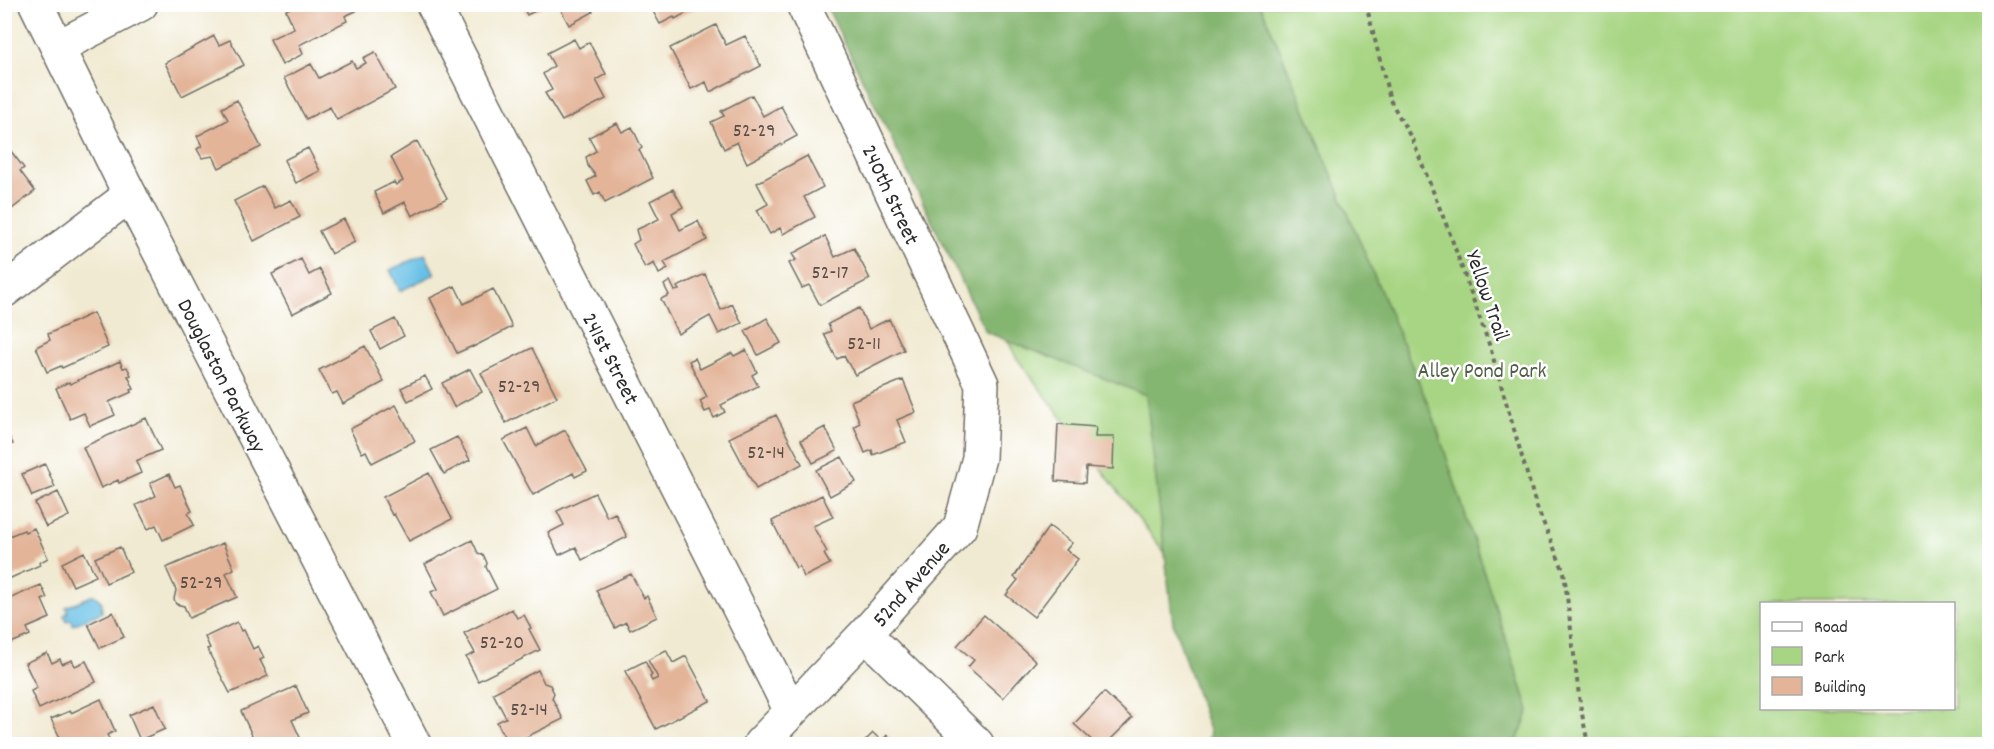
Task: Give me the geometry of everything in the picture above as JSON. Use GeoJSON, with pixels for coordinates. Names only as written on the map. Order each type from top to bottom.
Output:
{"type":"FeatureCollection","features":[{"type":"Feature","properties":{"kind":"street","name":"Douglaston Parkway"},"geometry":{"type":"LineString","coordinates":[[36,4],[130,195],[414,744]]}},
{"type":"Feature","properties":{"kind":"street"},"geometry":{"type":"LineString","coordinates":[[58,47],[141,4]]}},
{"type":"Feature","properties":{"kind":"street","name":"241st Street"},"geometry":{"type":"LineString","coordinates":[[433,4],[791,711]]}},
{"type":"Feature","properties":{"kind":"street","name":"240th Street"},"geometry":{"type":"LineString","coordinates":[[803,4],[982,384]]}},
{"type":"Feature","properties":{"kind":"street"},"geometry":{"type":"LineString","coordinates":[[4,291],[130,195]]}},
{"type":"Feature","properties":{"kind":"street","name":"52nd Avenue"},"geometry":{"type":"LineString","coordinates":[[760,744],[866,634],[960,526],[979,458],[982,384]]}},
{"type":"Feature","properties":{"kind":"street"},"geometry":{"type":"LineString","coordinates":[[866,634],[977,744]]}},
{"type":"Feature","properties":{"kind":"path","name":"Yellow Trail"},"geometry":{"type":"LineString","coordinates":[[1366,4],[1390,99],[1413,141],[1450,234],[1490,346],[1536,505],[1564,572],[1580,704],[1588,744]]}},
{"type":"Feature","properties":{"kind":"green space"},"geometry":{"type":"Polygon","coordinates":[[[826,5],[1261,5],[1433,416],[1529,710],[1516,744],[1206,744],[1210,733],[1173,623],[1146,395],[986,332],[826,5]]]}},
{"type":"Feature","properties":{"kind":"green space","name":"Alley Pond Park"},"geometry":{"type":"Polygon","coordinates":[[[842,5],[1989,5],[1989,744],[1310,744],[1016,357],[842,5]]]}},
{"type":"Feature","properties":{"kind":"water"},"geometry":{"type":"Polygon","coordinates":[[[425,254],[435,274],[400,291],[390,270],[425,254]]]}},
{"type":"Feature","properties":{"kind":"water"},"geometry":{"type":"Polygon","coordinates":[[[94,595],[102,602],[102,612],[73,625],[71,619],[67,621],[64,615],[68,613],[66,607],[94,595]]]}},
{"type":"Feature","properties":{"kind":"building"},"geometry":{"type":"Polygon","coordinates":[[[297,4],[353,4],[356,11],[345,16],[347,21],[299,45],[303,54],[282,65],[270,39],[294,28],[286,10],[297,4]]]}},
{"type":"Feature","properties":{"kind":"building"},"geometry":{"type":"Polygon","coordinates":[[[558,4],[589,4],[593,12],[569,25],[558,4]]]}},
{"type":"Feature","properties":{"kind":"building"},"geometry":{"type":"Polygon","coordinates":[[[649,4],[703,4],[660,24],[649,4]]]}},
{"type":"Feature","properties":{"kind":"building"},"geometry":{"type":"Polygon","coordinates":[[[522,5],[547,5],[527,15],[522,5]]]}},
{"type":"Feature","properties":{"kind":"building"},"geometry":{"type":"Polygon","coordinates":[[[716,25],[726,45],[745,36],[761,66],[710,92],[706,82],[691,89],[670,48],[716,25]]]}},
{"type":"Feature","properties":{"kind":"building"},"geometry":{"type":"Polygon","coordinates":[[[214,36],[219,45],[230,40],[244,65],[182,96],[165,63],[214,36]]]}},
{"type":"Feature","properties":{"kind":"building"},"geometry":{"type":"Polygon","coordinates":[[[574,39],[579,48],[589,42],[606,74],[596,80],[606,99],[562,121],[545,93],[552,90],[543,74],[554,66],[547,53],[574,39]]]}},
{"type":"Feature","properties":{"kind":"building"},"geometry":{"type":"Polygon","coordinates":[[[375,52],[395,89],[337,120],[330,107],[306,119],[284,78],[311,64],[319,78],[352,61],[356,68],[366,63],[363,58],[375,52]]]}},
{"type":"Feature","properties":{"kind":"building"},"geometry":{"type":"Polygon","coordinates":[[[752,95],[763,116],[781,106],[797,136],[747,163],[737,142],[724,149],[711,122],[724,116],[721,111],[752,95]]]}},
{"type":"Feature","properties":{"kind":"building"},"geometry":{"type":"Polygon","coordinates":[[[237,100],[261,147],[219,168],[213,156],[202,158],[197,149],[202,146],[197,136],[228,120],[222,108],[237,100]]]}},
{"type":"Feature","properties":{"kind":"building"},"geometry":{"type":"Polygon","coordinates":[[[617,123],[622,132],[632,127],[642,148],[639,150],[653,178],[605,203],[600,192],[594,195],[587,181],[596,176],[588,166],[586,157],[596,151],[589,137],[617,123]]]}},
{"type":"Feature","properties":{"kind":"building"},"geometry":{"type":"Polygon","coordinates":[[[417,141],[447,198],[412,216],[405,202],[384,213],[374,192],[394,182],[396,185],[403,181],[391,157],[417,141]]]}},
{"type":"Feature","properties":{"kind":"building"},"geometry":{"type":"Polygon","coordinates":[[[308,148],[320,171],[296,183],[284,160],[308,148]]]}},
{"type":"Feature","properties":{"kind":"building"},"geometry":{"type":"Polygon","coordinates":[[[10,150],[24,168],[20,171],[35,191],[4,215],[4,155],[10,150]]]}},
{"type":"Feature","properties":{"kind":"building"},"geometry":{"type":"Polygon","coordinates":[[[807,156],[823,187],[804,197],[815,217],[783,234],[780,228],[770,234],[757,210],[768,204],[757,183],[807,156]]]}},
{"type":"Feature","properties":{"kind":"building"},"geometry":{"type":"Polygon","coordinates":[[[263,186],[275,208],[291,200],[300,217],[254,241],[234,201],[263,186]]]}},
{"type":"Feature","properties":{"kind":"building"},"geometry":{"type":"Polygon","coordinates":[[[673,189],[683,207],[672,213],[680,230],[698,221],[707,240],[664,262],[668,269],[659,274],[654,263],[645,268],[633,244],[639,240],[636,230],[659,219],[650,201],[673,189]]]}},
{"type":"Feature","properties":{"kind":"building"},"geometry":{"type":"Polygon","coordinates":[[[344,219],[355,242],[331,254],[319,231],[344,219]]]}},
{"type":"Feature","properties":{"kind":"building"},"geometry":{"type":"Polygon","coordinates":[[[825,236],[835,257],[854,248],[870,279],[820,305],[809,285],[802,288],[789,263],[796,260],[792,254],[825,236]]]}},
{"type":"Feature","properties":{"kind":"building"},"geometry":{"type":"Polygon","coordinates":[[[301,259],[309,275],[320,269],[332,293],[292,314],[272,274],[301,259]]]}},
{"type":"Feature","properties":{"kind":"building"},"geometry":{"type":"Polygon","coordinates":[[[705,274],[721,310],[732,304],[742,323],[719,334],[710,316],[678,334],[661,299],[669,295],[664,285],[670,281],[675,291],[679,290],[677,287],[705,274]]]}},
{"type":"Feature","properties":{"kind":"building"},"geometry":{"type":"Polygon","coordinates":[[[455,286],[464,304],[493,289],[512,327],[457,353],[430,298],[455,286]]]}},
{"type":"Feature","properties":{"kind":"building"},"geometry":{"type":"Polygon","coordinates":[[[859,308],[869,329],[889,319],[904,350],[855,375],[844,356],[837,359],[824,334],[831,331],[828,324],[859,308]]]}},
{"type":"Feature","properties":{"kind":"building"},"geometry":{"type":"Polygon","coordinates":[[[93,313],[108,347],[62,368],[61,366],[47,372],[36,347],[50,340],[48,334],[93,313]]]}},
{"type":"Feature","properties":{"kind":"building"},"geometry":{"type":"Polygon","coordinates":[[[767,318],[781,343],[758,355],[745,331],[767,318]]]}},
{"type":"Feature","properties":{"kind":"building"},"geometry":{"type":"Polygon","coordinates":[[[395,319],[404,336],[380,349],[371,331],[395,319]]]}},
{"type":"Feature","properties":{"kind":"building"},"geometry":{"type":"Polygon","coordinates":[[[365,346],[384,382],[343,404],[337,392],[332,394],[319,370],[365,346]]]}},
{"type":"Feature","properties":{"kind":"building"},"geometry":{"type":"Polygon","coordinates":[[[532,348],[557,397],[506,423],[481,373],[532,348]]]}},
{"type":"Feature","properties":{"kind":"building"},"geometry":{"type":"Polygon","coordinates":[[[746,350],[757,372],[752,375],[758,386],[721,405],[725,412],[714,418],[710,410],[705,412],[700,401],[707,397],[689,361],[695,358],[700,369],[732,353],[734,356],[746,350]]]}},
{"type":"Feature","properties":{"kind":"building"},"geometry":{"type":"Polygon","coordinates":[[[120,361],[123,368],[127,367],[131,375],[128,376],[134,389],[109,402],[115,415],[90,426],[84,413],[70,419],[56,388],[120,361]]]}},
{"type":"Feature","properties":{"kind":"building"},"geometry":{"type":"Polygon","coordinates":[[[470,369],[482,392],[454,407],[442,383],[470,369]]]}},
{"type":"Feature","properties":{"kind":"building"},"geometry":{"type":"Polygon","coordinates":[[[425,376],[432,389],[408,401],[401,388],[425,376]]]}},
{"type":"Feature","properties":{"kind":"building"},"geometry":{"type":"Polygon","coordinates":[[[903,380],[916,412],[897,420],[906,442],[873,455],[872,450],[865,453],[854,426],[860,423],[851,401],[903,380]]]}},
{"type":"Feature","properties":{"kind":"building"},"geometry":{"type":"Polygon","coordinates":[[[396,405],[415,441],[372,463],[366,451],[362,453],[350,429],[396,405]]]}},
{"type":"Feature","properties":{"kind":"building"},"geometry":{"type":"Polygon","coordinates":[[[776,415],[802,464],[756,489],[729,438],[776,415]]]}},
{"type":"Feature","properties":{"kind":"building"},"geometry":{"type":"Polygon","coordinates":[[[146,418],[161,450],[136,461],[141,473],[101,488],[83,447],[146,418]]]}},
{"type":"Feature","properties":{"kind":"building"},"geometry":{"type":"Polygon","coordinates":[[[1058,424],[1096,427],[1095,437],[1114,437],[1113,469],[1086,467],[1085,483],[1055,481],[1058,424]]]}},
{"type":"Feature","properties":{"kind":"building"},"geometry":{"type":"Polygon","coordinates":[[[4,426],[13,444],[4,448],[4,426]]]}},
{"type":"Feature","properties":{"kind":"building"},"geometry":{"type":"Polygon","coordinates":[[[825,427],[837,451],[813,463],[801,440],[825,427]]]}},
{"type":"Feature","properties":{"kind":"building"},"geometry":{"type":"Polygon","coordinates":[[[527,428],[536,446],[565,430],[587,471],[575,477],[573,473],[533,495],[503,440],[527,428]]]}},
{"type":"Feature","properties":{"kind":"building"},"geometry":{"type":"Polygon","coordinates":[[[457,437],[470,460],[444,474],[431,450],[457,437]]]}},
{"type":"Feature","properties":{"kind":"building"},"geometry":{"type":"Polygon","coordinates":[[[842,457],[856,482],[830,496],[816,470],[842,457]]]}},
{"type":"Feature","properties":{"kind":"building"},"geometry":{"type":"Polygon","coordinates":[[[45,464],[55,487],[32,496],[22,474],[45,464]]]}},
{"type":"Feature","properties":{"kind":"building"},"geometry":{"type":"Polygon","coordinates":[[[429,473],[452,519],[409,541],[383,497],[429,473]]]}},
{"type":"Feature","properties":{"kind":"building"},"geometry":{"type":"Polygon","coordinates":[[[169,474],[175,487],[180,485],[192,511],[188,513],[194,525],[163,540],[156,525],[148,529],[136,505],[156,496],[150,483],[169,474]]]}},
{"type":"Feature","properties":{"kind":"building"},"geometry":{"type":"Polygon","coordinates":[[[58,492],[69,516],[46,527],[35,503],[58,492]]]}},
{"type":"Feature","properties":{"kind":"building"},"geometry":{"type":"Polygon","coordinates":[[[595,493],[607,517],[615,513],[627,537],[582,560],[576,547],[559,555],[548,533],[564,525],[557,511],[595,493]]]}},
{"type":"Feature","properties":{"kind":"building"},"geometry":{"type":"Polygon","coordinates":[[[822,495],[833,517],[813,526],[827,552],[824,554],[830,564],[804,577],[799,566],[796,568],[772,521],[822,495]]]}},
{"type":"Feature","properties":{"kind":"building"},"geometry":{"type":"Polygon","coordinates":[[[1049,526],[1072,543],[1066,550],[1078,559],[1034,617],[1006,595],[1018,580],[1014,577],[1049,526]]]}},
{"type":"Feature","properties":{"kind":"building"},"geometry":{"type":"Polygon","coordinates":[[[34,528],[48,558],[39,563],[40,565],[4,581],[4,538],[34,528]]]}},
{"type":"Feature","properties":{"kind":"building"},"geometry":{"type":"Polygon","coordinates":[[[472,540],[478,553],[484,556],[486,567],[497,589],[443,616],[431,592],[438,589],[425,564],[472,540]]]}},
{"type":"Feature","properties":{"kind":"building"},"geometry":{"type":"Polygon","coordinates":[[[223,543],[234,569],[226,573],[237,597],[189,618],[184,606],[176,604],[174,599],[176,590],[166,568],[223,543]]]}},
{"type":"Feature","properties":{"kind":"building"},"geometry":{"type":"Polygon","coordinates":[[[120,547],[131,572],[106,583],[95,558],[120,547]]]}},
{"type":"Feature","properties":{"kind":"building"},"geometry":{"type":"Polygon","coordinates":[[[84,552],[96,576],[73,586],[62,563],[84,552]]]}},
{"type":"Feature","properties":{"kind":"building"},"geometry":{"type":"Polygon","coordinates":[[[631,574],[644,598],[647,596],[657,617],[630,630],[626,622],[615,628],[596,590],[631,574]]]}},
{"type":"Feature","properties":{"kind":"building"},"geometry":{"type":"Polygon","coordinates":[[[41,585],[47,598],[42,600],[50,618],[27,628],[30,635],[11,643],[6,633],[4,634],[4,601],[41,585]]]}},
{"type":"Feature","properties":{"kind":"building"},"geometry":{"type":"Polygon","coordinates":[[[512,609],[517,618],[524,615],[540,650],[478,681],[466,657],[475,653],[464,633],[512,609]]]}},
{"type":"Feature","properties":{"kind":"building"},"geometry":{"type":"Polygon","coordinates":[[[113,612],[124,637],[100,648],[88,624],[113,612]]]}},
{"type":"Feature","properties":{"kind":"building"},"geometry":{"type":"Polygon","coordinates":[[[984,615],[1036,661],[1003,698],[968,667],[974,660],[957,646],[984,615]]]}},
{"type":"Feature","properties":{"kind":"building"},"geometry":{"type":"Polygon","coordinates":[[[237,622],[241,631],[244,630],[253,649],[258,646],[264,658],[260,660],[268,676],[230,693],[207,649],[210,648],[205,637],[237,622]]]}},
{"type":"Feature","properties":{"kind":"building"},"geometry":{"type":"Polygon","coordinates":[[[666,650],[673,663],[686,656],[710,701],[656,729],[625,671],[645,661],[652,675],[650,677],[652,681],[658,678],[648,660],[666,650]]]}},
{"type":"Feature","properties":{"kind":"building"},"geometry":{"type":"Polygon","coordinates":[[[47,653],[52,663],[60,659],[62,664],[72,660],[75,666],[86,661],[96,682],[39,709],[31,691],[37,688],[25,663],[47,653]]]}},
{"type":"Feature","properties":{"kind":"building"},"geometry":{"type":"Polygon","coordinates":[[[538,670],[544,683],[550,685],[554,693],[552,698],[563,719],[508,744],[497,722],[506,718],[493,693],[538,670]]]}},
{"type":"Feature","properties":{"kind":"building"},"geometry":{"type":"Polygon","coordinates":[[[296,686],[308,713],[292,720],[303,744],[256,744],[241,711],[296,686]]]}},
{"type":"Feature","properties":{"kind":"building"},"geometry":{"type":"Polygon","coordinates":[[[1104,692],[1132,718],[1106,744],[1096,744],[1074,724],[1104,692]]]}},
{"type":"Feature","properties":{"kind":"building"},"geometry":{"type":"Polygon","coordinates":[[[101,699],[115,731],[107,735],[111,742],[63,744],[51,719],[70,711],[71,713],[101,699]]]}},
{"type":"Feature","properties":{"kind":"building"},"geometry":{"type":"Polygon","coordinates":[[[154,704],[165,729],[140,740],[129,715],[154,704]]]}},
{"type":"Feature","properties":{"kind":"building"},"geometry":{"type":"Polygon","coordinates":[[[873,733],[882,741],[887,735],[897,744],[862,744],[873,733]]]}}]}
